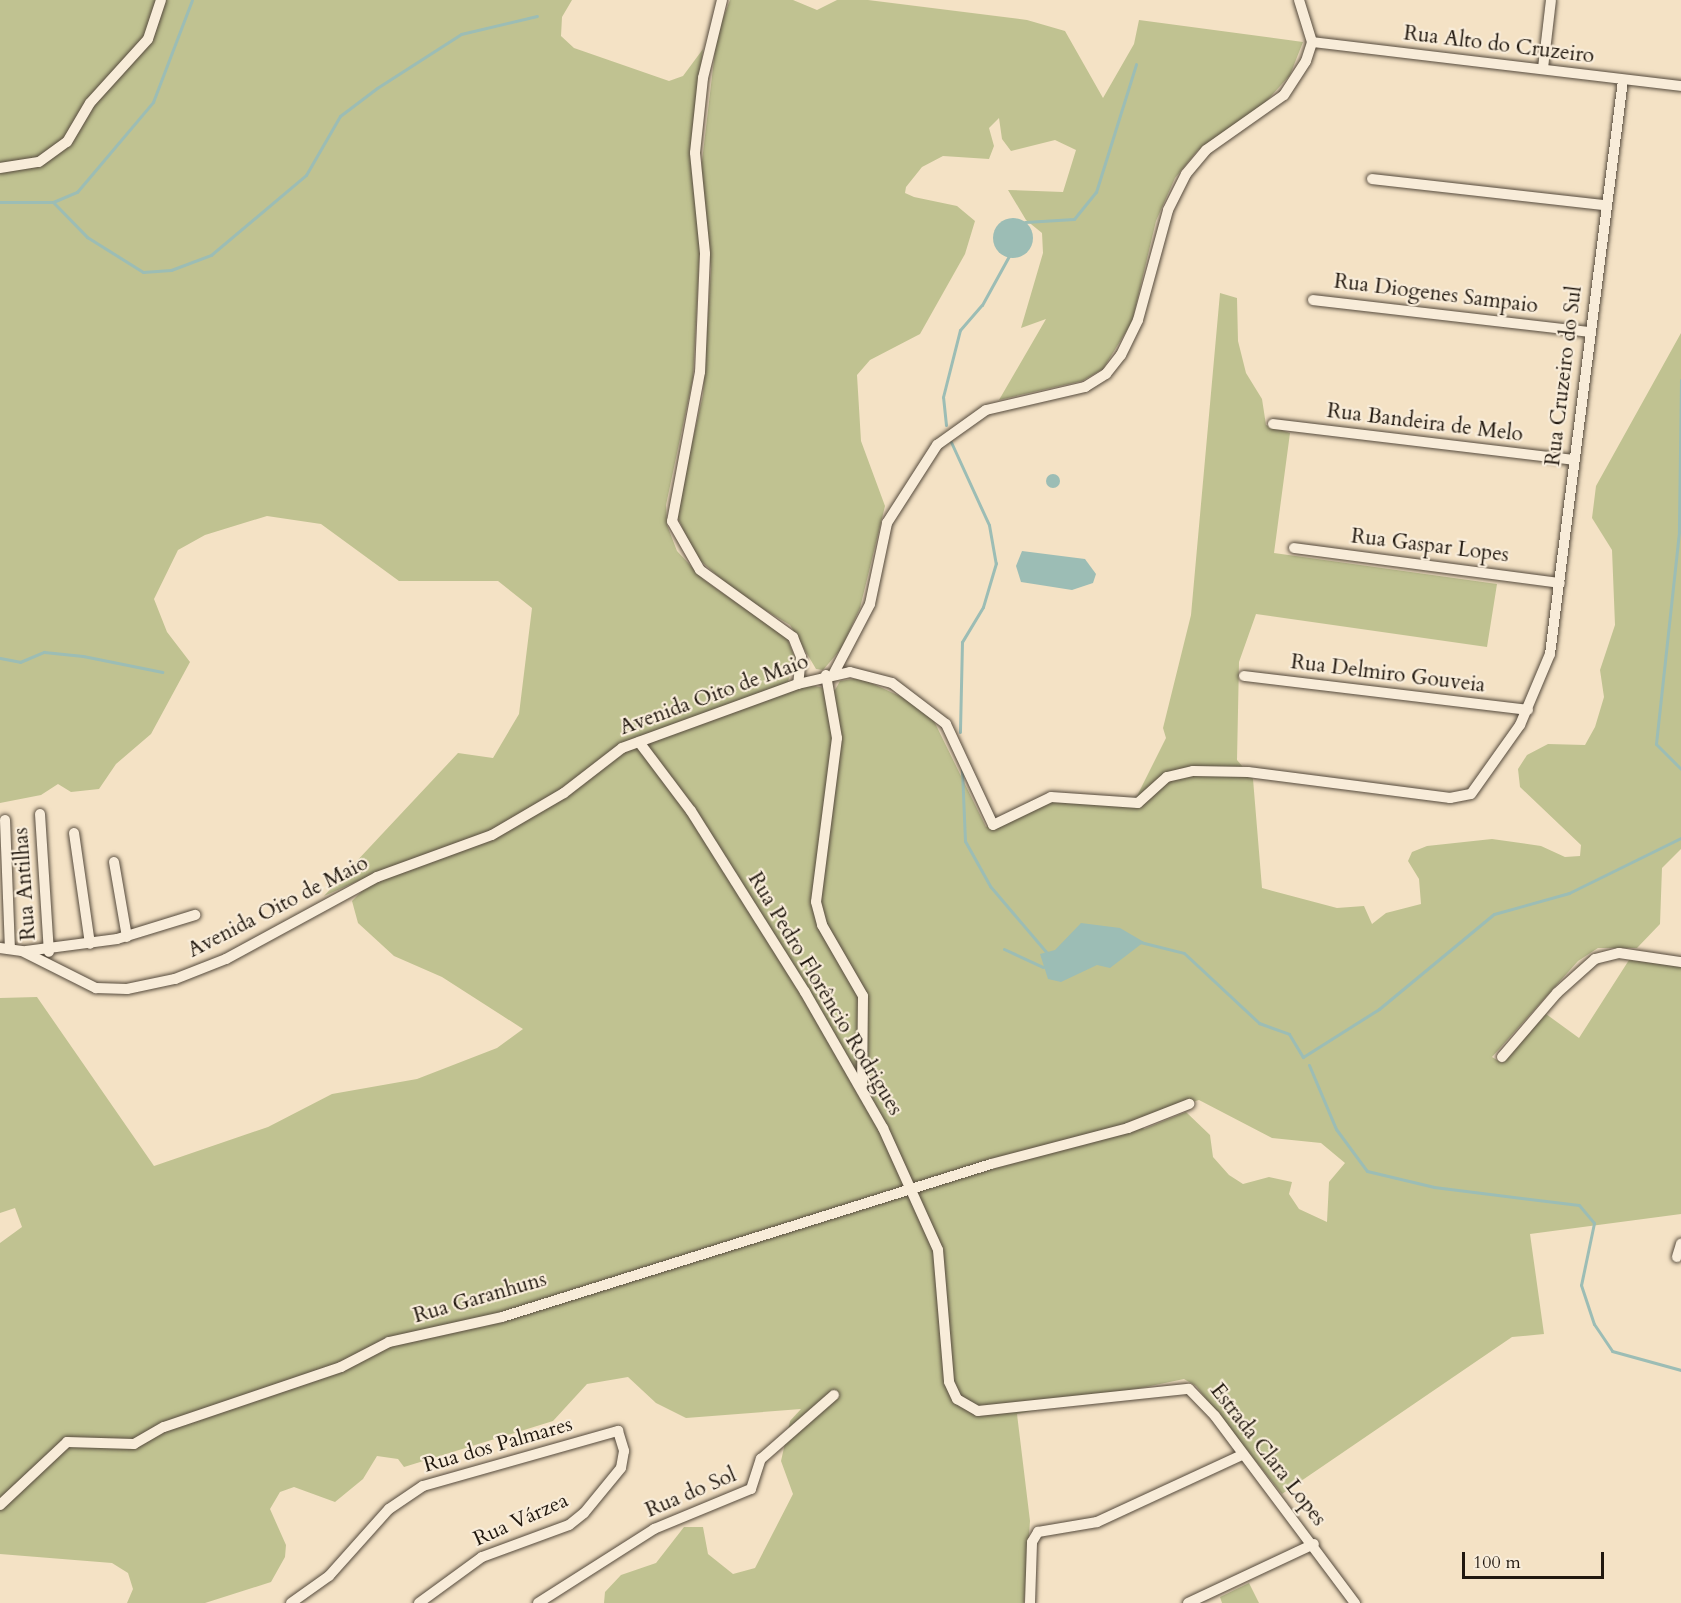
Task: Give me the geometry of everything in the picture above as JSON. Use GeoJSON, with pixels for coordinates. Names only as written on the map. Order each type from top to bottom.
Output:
{"type":"FeatureCollection","features":[{"type":"Feature","properties":{"kind":"street"},"geometry":{"type":"LineString","coordinates":[[0,168],[39,162],[67,142],[90,104],[154,29],[161,0]]}},
{"type":"Feature","properties":{"kind":"street"},"geometry":{"type":"LineString","coordinates":[[722,0],[703,78],[695,153],[705,255],[699,372],[672,521],[700,570],[793,638],[801,657],[798,684]]}},
{"type":"Feature","properties":{"kind":"street"},"geometry":{"type":"LineString","coordinates":[[862,1086],[863,996],[822,924],[816,902],[836,750],[830,674],[870,604],[887,523],[924,460],[973,416],[1067,393],[1106,374],[1133,335],[1168,210],[1186,174],[1206,150],[1284,95],[1312,42],[1299,0]]}},
{"type":"Feature","properties":{"kind":"street"},"geometry":{"type":"LineString","coordinates":[[1543,68],[1551,0]]}},
{"type":"Feature","properties":{"kind":"street","name":"Rua Alto do Cruzeiro"},"geometry":{"type":"LineString","coordinates":[[1312,42],[1681,86]]}},
{"type":"Feature","properties":{"kind":"street","name":"Rua Cruzeiro do Sul"},"geometry":{"type":"LineString","coordinates":[[830,674],[879,676],[933,711],[956,740],[977,800],[993,825],[1051,797],[1134,804],[1167,777],[1193,771],[1238,771],[1465,797],[1484,779],[1528,710],[1544,677],[1560,583],[1603,205],[1623,80]]}},
{"type":"Feature","properties":{"kind":"street"},"geometry":{"type":"LineString","coordinates":[[1372,179],[1603,205]]}},
{"type":"Feature","properties":{"kind":"street","name":"Rua Diogenes Sampaio"},"geometry":{"type":"LineString","coordinates":[[1313,300],[1590,332]]}},
{"type":"Feature","properties":{"kind":"street","name":"Rua Bandeira de Melo"},"geometry":{"type":"LineString","coordinates":[[1273,424],[1573,460]]}},
{"type":"Feature","properties":{"kind":"street","name":"Rua Gaspar Lopes"},"geometry":{"type":"LineString","coordinates":[[1294,548],[1560,583]]}},
{"type":"Feature","properties":{"kind":"street","name":"Avenida Oito de Maio"},"geometry":{"type":"LineString","coordinates":[[5,948],[22,951],[96,987],[146,986],[192,974],[377,877],[492,835],[564,793],[615,751],[830,674]]}},
{"type":"Feature","properties":{"kind":"street","name":"Rua Delmiro Gouveia"},"geometry":{"type":"LineString","coordinates":[[1244,676],[1528,710]]}},
{"type":"Feature","properties":{"kind":"street","name":"Rua Pedro Florêncio Rodrigues"},"geometry":{"type":"LineString","coordinates":[[639,742],[691,811],[862,1086],[939,1250],[950,1386],[960,1403],[978,1411]]}},
{"type":"Feature","properties":{"kind":"street","name":"Rua Antilhas"},"geometry":{"type":"LineString","coordinates":[[40,813],[49,952]]}},
{"type":"Feature","properties":{"kind":"street"},"geometry":{"type":"LineString","coordinates":[[5,820],[5,948]]}},
{"type":"Feature","properties":{"kind":"street"},"geometry":{"type":"LineString","coordinates":[[75,833],[90,944]]}},
{"type":"Feature","properties":{"kind":"street"},"geometry":{"type":"LineString","coordinates":[[114,862],[127,937]]}},
{"type":"Feature","properties":{"kind":"street"},"geometry":{"type":"LineString","coordinates":[[22,951],[49,952],[127,937],[195,915]]}},
{"type":"Feature","properties":{"kind":"street"},"geometry":{"type":"LineString","coordinates":[[1502,1057],[1557,993],[1594,959],[1619,953],[1681,962]]}},
{"type":"Feature","properties":{"kind":"street","name":"Rua Garanhuns"},"geometry":{"type":"LineString","coordinates":[[0,1505],[67,1442],[134,1444],[164,1426],[328,1372],[389,1342],[502,1317],[910,1189],[1128,1128],[1189,1104]]}},
{"type":"Feature","properties":{"kind":"street"},"geometry":{"type":"LineString","coordinates":[[1677,1257],[1681,1244]]}},
{"type":"Feature","properties":{"kind":"street","name":"Estrada Clara Lopes"},"geometry":{"type":"LineString","coordinates":[[978,1411],[1183,1387],[1202,1400],[1242,1455],[1314,1544],[1355,1603]]}},
{"type":"Feature","properties":{"kind":"street","name":"Rua do Sol"},"geometry":{"type":"LineString","coordinates":[[538,1603],[662,1525],[751,1489],[761,1459],[834,1395]]}},
{"type":"Feature","properties":{"kind":"street","name":"Rua Várzea"},"geometry":{"type":"LineString","coordinates":[[419,1603],[482,1557],[569,1525],[607,1489],[624,1456],[616,1430]]}},
{"type":"Feature","properties":{"kind":"street","name":"Rua dos Palmares"},"geometry":{"type":"LineString","coordinates":[[291,1603],[323,1582],[379,1518],[416,1490],[616,1430]]}},
{"type":"Feature","properties":{"kind":"street"},"geometry":{"type":"LineString","coordinates":[[1030,1603],[1032,1542],[1038,1532],[1097,1522],[1242,1455]]}},
{"type":"Feature","properties":{"kind":"street"},"geometry":{"type":"LineString","coordinates":[[1188,1603],[1314,1544]]}},
{"type":"Feature","properties":{"kind":"green space"},"geometry":{"type":"Polygon","coordinates":[[[0,0],[572,0],[562,17],[561,36],[574,48],[669,81],[683,76],[703,49],[692,140],[700,246],[693,378],[666,505],[667,525],[677,551],[704,580],[787,638],[796,660],[788,681],[835,690],[840,681],[860,678],[902,697],[933,719],[986,827],[1028,802],[1052,794],[1136,798],[1166,738],[1163,728],[1191,615],[1220,293],[1237,298],[1238,341],[1246,373],[1262,399],[1266,425],[1290,433],[1274,553],[1497,584],[1487,647],[1256,614],[1239,662],[1237,760],[1253,779],[1262,888],[1337,908],[1364,906],[1372,924],[1386,913],[1421,904],[1419,879],[1408,861],[1412,852],[1427,846],[1492,839],[1541,846],[1565,857],[1580,856],[1581,845],[1520,787],[1518,769],[1527,755],[1548,744],[1585,745],[1595,727],[1604,697],[1600,670],[1615,625],[1612,550],[1592,518],[1596,486],[1681,333],[1681,849],[1662,868],[1660,924],[1637,948],[1598,948],[1578,961],[1492,1057],[1502,1063],[1546,1014],[1579,1038],[1629,960],[1681,966],[1681,1214],[1530,1234],[1544,1334],[1512,1337],[1282,1494],[1196,1386],[1184,1379],[1017,1414],[1030,1521],[1024,1603],[604,1603],[605,1592],[621,1575],[656,1563],[684,1527],[703,1527],[708,1554],[733,1574],[755,1568],[793,1494],[781,1461],[790,1421],[801,1409],[686,1418],[656,1403],[628,1377],[587,1384],[553,1421],[404,1467],[398,1459],[377,1456],[363,1479],[335,1502],[294,1487],[280,1492],[270,1509],[286,1545],[285,1557],[271,1582],[205,1603],[127,1603],[133,1589],[128,1573],[112,1563],[0,1554],[0,1243],[22,1227],[15,1208],[0,1213],[0,998],[37,997],[154,1166],[268,1127],[332,1094],[417,1079],[497,1048],[523,1029],[442,977],[394,956],[358,923],[352,901],[383,870],[324,896],[458,753],[493,758],[519,714],[532,608],[498,581],[399,581],[321,524],[267,516],[205,535],[178,550],[154,599],[167,632],[190,662],[151,734],[116,764],[99,789],[71,792],[58,784],[41,795],[0,803],[0,0]],[[1199,1100],[1139,1118],[1144,1129],[1186,1112],[1210,1135],[1213,1157],[1229,1175],[1243,1184],[1269,1177],[1292,1182],[1289,1194],[1299,1209],[1327,1222],[1329,1182],[1345,1163],[1321,1143],[1272,1138],[1199,1100]]]}},
{"type":"Feature","properties":{"kind":"green space"},"geometry":{"type":"Polygon","coordinates":[[[730,0],[793,0],[817,10],[837,0],[868,0],[1027,20],[1065,31],[1103,98],[1134,44],[1139,20],[1303,42],[1290,75],[1263,105],[1198,150],[1175,178],[1156,221],[1132,322],[1103,369],[1082,381],[999,400],[1046,319],[1021,328],[1043,253],[1042,233],[1026,220],[1008,190],[1063,192],[1076,150],[1055,140],[1011,151],[1002,139],[999,118],[989,128],[994,146],[989,159],[943,156],[922,167],[906,187],[905,193],[957,206],[975,221],[965,254],[920,334],[870,360],[857,375],[861,441],[885,506],[860,608],[841,649],[823,670],[816,669],[790,625],[738,594],[694,555],[676,513],[703,395],[711,269],[700,178],[717,34],[730,0]]]}},
{"type":"Feature","properties":{"kind":"green space"},"geometry":{"type":"Polygon","coordinates":[[[1249,1583],[1259,1603],[1222,1603],[1220,1597],[1249,1583]]]}},
{"type":"Feature","properties":{"kind":"water"},"geometry":{"type":"Polygon","coordinates":[[[1013,218],[1027,224],[1033,238],[1027,252],[1013,258],[999,252],[993,238],[999,224],[1013,218]]]}},
{"type":"Feature","properties":{"kind":"water"},"geometry":{"type":"Polygon","coordinates":[[[1050,474],[1056,474],[1060,481],[1056,488],[1050,488],[1046,484],[1046,478],[1050,474]]]}},
{"type":"Feature","properties":{"kind":"water"},"geometry":{"type":"Polygon","coordinates":[[[1022,551],[1085,559],[1096,574],[1093,583],[1072,590],[1021,582],[1016,566],[1022,551]]]}},
{"type":"Feature","properties":{"kind":"water"},"geometry":{"type":"Polygon","coordinates":[[[1081,923],[1120,928],[1144,942],[1110,968],[1097,965],[1061,982],[1048,979],[1040,954],[1055,950],[1081,923]]]}},
{"type":"Feature","properties":{"kind":"waterway"},"geometry":{"type":"LineString","coordinates":[[0,202],[53,202],[77,192],[153,102],[192,0]]}},
{"type":"Feature","properties":{"kind":"waterway"},"geometry":{"type":"LineString","coordinates":[[53,202],[87,237],[143,272],[171,270],[211,255],[306,175],[340,116],[377,88],[461,34],[537,16]]}},
{"type":"Feature","properties":{"kind":"waterway"},"geometry":{"type":"LineString","coordinates":[[1025,222],[1074,219],[1096,192],[1136,64]]}},
{"type":"Feature","properties":{"kind":"waterway"},"geometry":{"type":"LineString","coordinates":[[946,425],[943,397],[960,330],[982,305],[1010,254]]}},
{"type":"Feature","properties":{"kind":"waterway"},"geometry":{"type":"LineString","coordinates":[[1681,380],[1679,532],[1656,744],[1681,769]]}},
{"type":"Feature","properties":{"kind":"waterway"},"geometry":{"type":"LineString","coordinates":[[951,442],[989,525],[996,563],[983,607],[962,642],[960,732]]}},
{"type":"Feature","properties":{"kind":"waterway"},"geometry":{"type":"LineString","coordinates":[[0,658],[20,662],[44,652],[83,656],[162,672]]}},
{"type":"Feature","properties":{"kind":"waterway"},"geometry":{"type":"LineString","coordinates":[[962,770],[965,841],[990,886],[1047,953]]}},
{"type":"Feature","properties":{"kind":"waterway"},"geometry":{"type":"LineString","coordinates":[[1140,942],[1184,953],[1259,1023],[1289,1034],[1303,1057],[1379,1009],[1494,914],[1569,893],[1681,838]]}},
{"type":"Feature","properties":{"kind":"waterway"},"geometry":{"type":"LineString","coordinates":[[1004,949],[1043,967]]}},
{"type":"Feature","properties":{"kind":"waterway"},"geometry":{"type":"LineString","coordinates":[[1309,1065],[1336,1129],[1367,1171],[1434,1187],[1579,1205],[1594,1223],[1581,1285],[1594,1324],[1612,1351],[1681,1370]]}}]}
